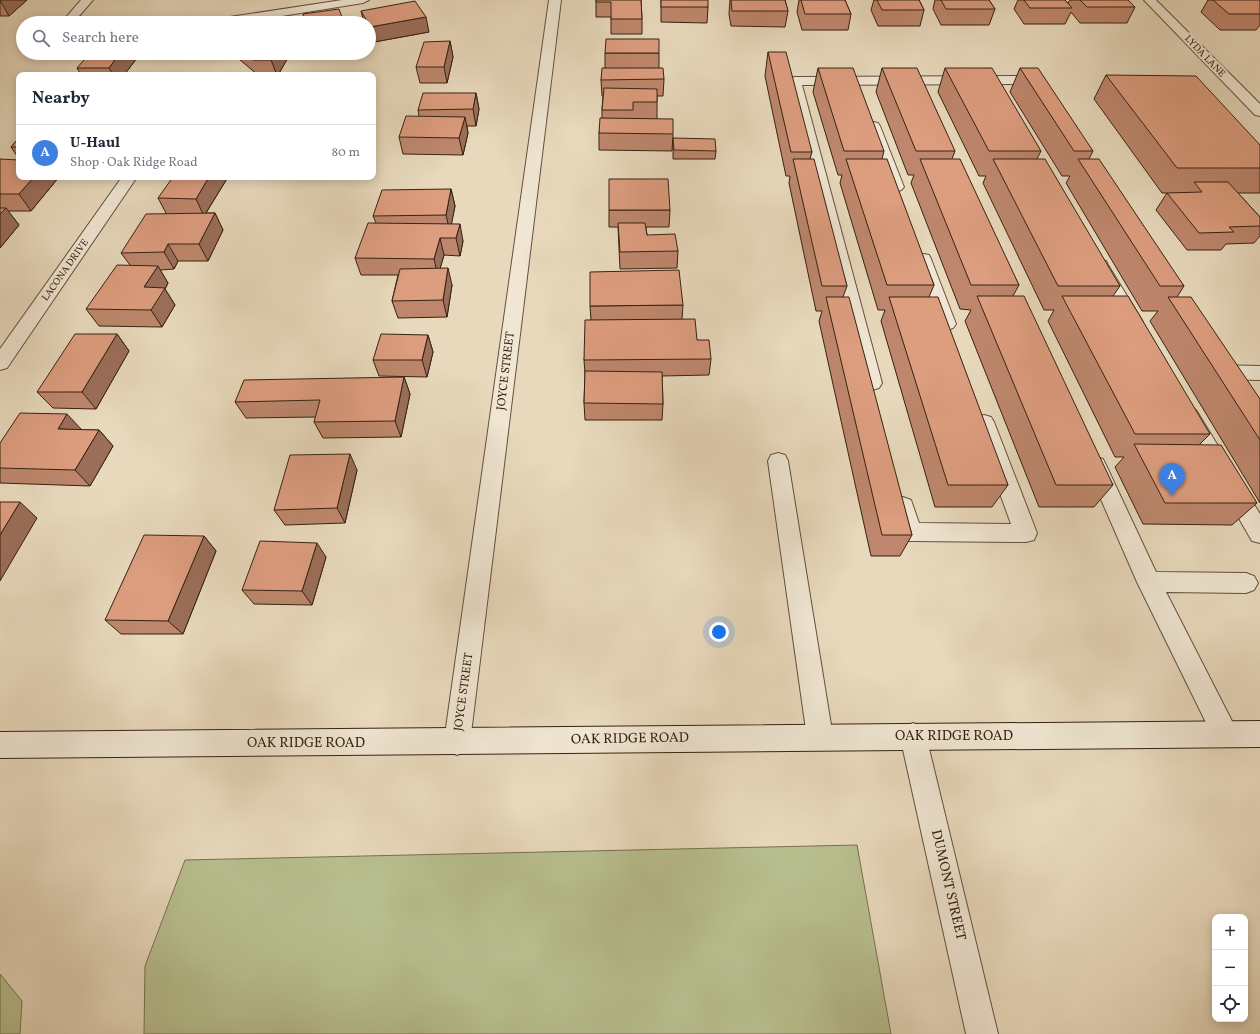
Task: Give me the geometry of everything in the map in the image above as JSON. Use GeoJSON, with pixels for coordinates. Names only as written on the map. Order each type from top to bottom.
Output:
{"type":"FeatureCollection","features":[{"type":"Feature","properties":{"kind":"street"},"geometry":{"type":"LineString","coordinates":[[73,16],[86,0]]}},
{"type":"Feature","properties":{"kind":"street"},"geometry":{"type":"LineString","coordinates":[[261,16],[363,0]]}},
{"type":"Feature","properties":{"kind":"street","name":"JOYCE STREET"},"geometry":{"type":"LineString","coordinates":[[457,742],[555,0]]}},
{"type":"Feature","properties":{"kind":"street","name":"LYDA LANE"},"geometry":{"type":"LineString","coordinates":[[1150,0],[1260,112]]}},
{"type":"Feature","properties":{"kind":"street"},"geometry":{"type":"LineString","coordinates":[[875,394],[795,80],[861,95],[922,88],[995,87],[1030,80],[1047,106]]}},
{"type":"Feature","properties":{"kind":"street"},"geometry":{"type":"LineString","coordinates":[[861,95],[900,199]]}},
{"type":"Feature","properties":{"kind":"street","name":"LACONA DRIVE"},"geometry":{"type":"LineString","coordinates":[[0,363],[128,180]]}},
{"type":"Feature","properties":{"kind":"street"},"geometry":{"type":"LineString","coordinates":[[917,244],[953,340]]}},
{"type":"Feature","properties":{"kind":"street"},"geometry":{"type":"LineString","coordinates":[[1093,252],[1142,335]]}},
{"type":"Feature","properties":{"kind":"street"},"geometry":{"type":"LineString","coordinates":[[1228,391],[1212,365],[1260,373]]}},
{"type":"Feature","properties":{"kind":"street"},"geometry":{"type":"LineString","coordinates":[[1182,404],[1260,534]]}},
{"type":"Feature","properties":{"kind":"street"},"geometry":{"type":"LineString","coordinates":[[900,494],[910,532],[1026,534],[979,407]]}},
{"type":"Feature","properties":{"kind":"street"},"geometry":{"type":"LineString","coordinates":[[1089,451],[1149,582],[1225,734]]}},
{"type":"Feature","properties":{"kind":"street"},"geometry":{"type":"LineString","coordinates":[[778,461],[820,737]]}},
{"type":"Feature","properties":{"kind":"street"},"geometry":{"type":"LineString","coordinates":[[1149,582],[1246,582]]}},
{"type":"Feature","properties":{"kind":"street","name":"OAK RIDGE ROAD"},"geometry":{"type":"LineString","coordinates":[[0,745],[1260,734]]}},
{"type":"Feature","properties":{"kind":"street","name":"DUMONT STREET"},"geometry":{"type":"LineString","coordinates":[[913,736],[982,1034]]}},
{"type":"Feature","properties":{"kind":"green space"},"geometry":{"type":"Polygon","coordinates":[[[857,845],[891,1034],[144,1034],[145,966],[185,860],[857,845]]]}},
{"type":"Feature","properties":{"kind":"green space"},"geometry":{"type":"Polygon","coordinates":[[[0,974],[22,1001],[20,1034],[0,1034],[0,974]]]}},
{"type":"Feature","properties":{"kind":"building"},"geometry":{"type":"Polygon","coordinates":[[[596,0],[641,0],[642,19],[611,19],[611,2],[596,2],[596,0]]]}},
{"type":"Feature","properties":{"kind":"building"},"geometry":{"type":"Polygon","coordinates":[[[661,0],[708,0],[708,7],[661,7],[661,0]]]}},
{"type":"Feature","properties":{"kind":"building"},"geometry":{"type":"Polygon","coordinates":[[[731,0],[785,0],[788,11],[732,11],[731,0]]]}},
{"type":"Feature","properties":{"kind":"building"},"geometry":{"type":"Polygon","coordinates":[[[801,0],[845,0],[851,14],[805,14],[801,0]]]}},
{"type":"Feature","properties":{"kind":"building"},"geometry":{"type":"Polygon","coordinates":[[[877,0],[919,0],[924,10],[882,10],[877,0]]]}},
{"type":"Feature","properties":{"kind":"building"},"geometry":{"type":"Polygon","coordinates":[[[941,0],[989,0],[995,9],[946,9],[941,0]]]}},
{"type":"Feature","properties":{"kind":"building"},"geometry":{"type":"Polygon","coordinates":[[[1024,0],[1065,0],[1072,8],[1030,8],[1024,0]]]}},
{"type":"Feature","properties":{"kind":"building"},"geometry":{"type":"Polygon","coordinates":[[[1080,0],[1128,0],[1135,7],[1087,7],[1080,0]]]}},
{"type":"Feature","properties":{"kind":"building"},"geometry":{"type":"Polygon","coordinates":[[[1213,0],[1260,0],[1260,14],[1229,14],[1213,0]]]}},
{"type":"Feature","properties":{"kind":"building"},"geometry":{"type":"Polygon","coordinates":[[[415,1],[426,17],[376,26],[376,16],[364,16],[361,11],[415,1]]]}},
{"type":"Feature","properties":{"kind":"building"},"geometry":{"type":"Polygon","coordinates":[[[339,9],[342,16],[303,16],[303,14],[339,9]]]}},
{"type":"Feature","properties":{"kind":"building"},"geometry":{"type":"Polygon","coordinates":[[[606,39],[659,39],[659,53],[605,53],[606,39]]]}},
{"type":"Feature","properties":{"kind":"building"},"geometry":{"type":"Polygon","coordinates":[[[450,41],[444,67],[416,67],[424,42],[450,41]]]}},
{"type":"Feature","properties":{"kind":"building"},"geometry":{"type":"Polygon","coordinates":[[[768,52],[786,52],[812,152],[791,152],[768,52]]]}},
{"type":"Feature","properties":{"kind":"building"},"geometry":{"type":"Polygon","coordinates":[[[84,60],[115,60],[109,68],[77,68],[84,60]]]}},
{"type":"Feature","properties":{"kind":"building"},"geometry":{"type":"Polygon","coordinates":[[[602,68],[663,68],[664,79],[601,80],[602,68]]]}},
{"type":"Feature","properties":{"kind":"building"},"geometry":{"type":"Polygon","coordinates":[[[818,68],[853,68],[884,151],[844,151],[818,68]]]}},
{"type":"Feature","properties":{"kind":"building"},"geometry":{"type":"Polygon","coordinates":[[[882,68],[917,68],[955,151],[916,151],[882,68]]]}},
{"type":"Feature","properties":{"kind":"building"},"geometry":{"type":"Polygon","coordinates":[[[945,68],[992,68],[1041,151],[989,151],[945,68]]]}},
{"type":"Feature","properties":{"kind":"building"},"geometry":{"type":"Polygon","coordinates":[[[1020,68],[1038,68],[1093,151],[1074,151],[1020,68]]]}},
{"type":"Feature","properties":{"kind":"building"},"geometry":{"type":"Polygon","coordinates":[[[1106,75],[1196,76],[1260,145],[1260,168],[1177,168],[1106,75]]]}},
{"type":"Feature","properties":{"kind":"building"},"geometry":{"type":"Polygon","coordinates":[[[604,88],[657,89],[657,102],[633,102],[633,110],[602,110],[604,88]]]}},
{"type":"Feature","properties":{"kind":"building"},"geometry":{"type":"Polygon","coordinates":[[[423,93],[476,93],[473,109],[418,110],[423,93]]]}},
{"type":"Feature","properties":{"kind":"building"},"geometry":{"type":"Polygon","coordinates":[[[406,116],[465,117],[459,138],[399,137],[406,116]]]}},
{"type":"Feature","properties":{"kind":"building"},"geometry":{"type":"Polygon","coordinates":[[[600,118],[673,119],[673,134],[599,133],[600,118]]]}},
{"type":"Feature","properties":{"kind":"building"},"geometry":{"type":"Polygon","coordinates":[[[673,138],[715,139],[716,151],[674,150],[673,138]]]}},
{"type":"Feature","properties":{"kind":"building"},"geometry":{"type":"Polygon","coordinates":[[[16,141],[16,147],[11,147],[16,141]]]}},
{"type":"Feature","properties":{"kind":"building"},"geometry":{"type":"Polygon","coordinates":[[[0,159],[16,160],[16,180],[31,180],[19,194],[0,194],[0,159]]]}},
{"type":"Feature","properties":{"kind":"building"},"geometry":{"type":"Polygon","coordinates":[[[793,159],[814,159],[847,286],[822,286],[793,159]]]}},
{"type":"Feature","properties":{"kind":"building"},"geometry":{"type":"Polygon","coordinates":[[[846,159],[887,159],[934,285],[887,285],[846,159]]]}},
{"type":"Feature","properties":{"kind":"building"},"geometry":{"type":"Polygon","coordinates":[[[920,159],[960,159],[1019,285],[971,285],[920,159]]]}},
{"type":"Feature","properties":{"kind":"building"},"geometry":{"type":"Polygon","coordinates":[[[993,159],[1045,159],[1120,286],[1058,286],[993,159]]]}},
{"type":"Feature","properties":{"kind":"building"},"geometry":{"type":"Polygon","coordinates":[[[1078,159],[1099,159],[1184,286],[1160,286],[1078,159]]]}},
{"type":"Feature","properties":{"kind":"building"},"geometry":{"type":"Polygon","coordinates":[[[609,179],[668,179],[670,210],[609,210],[609,179]]]}},
{"type":"Feature","properties":{"kind":"building"},"geometry":{"type":"Polygon","coordinates":[[[171,180],[207,180],[196,199],[158,198],[171,180]]]}},
{"type":"Feature","properties":{"kind":"building"},"geometry":{"type":"Polygon","coordinates":[[[1194,182],[1228,182],[1260,217],[1260,226],[1229,227],[1234,232],[1199,233],[1167,193],[1202,192],[1194,182]]]}},
{"type":"Feature","properties":{"kind":"building"},"geometry":{"type":"Polygon","coordinates":[[[451,189],[446,215],[373,216],[382,190],[451,189]]]}},
{"type":"Feature","properties":{"kind":"building"},"geometry":{"type":"Polygon","coordinates":[[[0,208],[6,208],[0,214],[0,208]]]}},
{"type":"Feature","properties":{"kind":"building"},"geometry":{"type":"Polygon","coordinates":[[[215,213],[199,244],[168,244],[164,252],[121,253],[146,214],[215,213]]]}},
{"type":"Feature","properties":{"kind":"building"},"geometry":{"type":"Polygon","coordinates":[[[368,223],[460,224],[456,238],[440,238],[434,259],[355,258],[368,223]]]}},
{"type":"Feature","properties":{"kind":"building"},"geometry":{"type":"Polygon","coordinates":[[[618,223],[645,223],[647,235],[675,234],[678,251],[620,252],[618,223]]]}},
{"type":"Feature","properties":{"kind":"building"},"geometry":{"type":"Polygon","coordinates":[[[117,265],[158,266],[144,287],[165,288],[151,310],[86,309],[117,265]]]}},
{"type":"Feature","properties":{"kind":"building"},"geometry":{"type":"Polygon","coordinates":[[[448,268],[443,300],[392,301],[400,269],[448,268]]]}},
{"type":"Feature","properties":{"kind":"building"},"geometry":{"type":"Polygon","coordinates":[[[679,270],[683,305],[590,306],[590,272],[679,270]]]}},
{"type":"Feature","properties":{"kind":"building"},"geometry":{"type":"Polygon","coordinates":[[[977,296],[1024,296],[1113,485],[1056,485],[977,296]]]}},
{"type":"Feature","properties":{"kind":"building"},"geometry":{"type":"Polygon","coordinates":[[[1062,296],[1128,296],[1210,434],[1135,434],[1062,296]]]}},
{"type":"Feature","properties":{"kind":"building"},"geometry":{"type":"Polygon","coordinates":[[[826,297],[849,297],[912,535],[882,535],[826,297]]]}},
{"type":"Feature","properties":{"kind":"building"},"geometry":{"type":"Polygon","coordinates":[[[889,297],[938,297],[1008,485],[948,485],[889,297]]]}},
{"type":"Feature","properties":{"kind":"building"},"geometry":{"type":"Polygon","coordinates":[[[1168,297],[1191,297],[1260,399],[1260,440],[1168,297]]]}},
{"type":"Feature","properties":{"kind":"building"},"geometry":{"type":"Polygon","coordinates":[[[695,319],[697,340],[709,340],[711,359],[584,360],[585,320],[695,319]]]}},
{"type":"Feature","properties":{"kind":"building"},"geometry":{"type":"Polygon","coordinates":[[[75,334],[117,334],[82,392],[37,392],[75,334]]]}},
{"type":"Feature","properties":{"kind":"building"},"geometry":{"type":"Polygon","coordinates":[[[381,334],[428,335],[422,360],[373,360],[381,334]]]}},
{"type":"Feature","properties":{"kind":"building"},"geometry":{"type":"Polygon","coordinates":[[[585,371],[662,372],[663,404],[584,403],[585,371]]]}},
{"type":"Feature","properties":{"kind":"building"},"geometry":{"type":"Polygon","coordinates":[[[404,377],[395,421],[314,422],[320,400],[235,402],[244,380],[404,377]]]}},
{"type":"Feature","properties":{"kind":"building"},"geometry":{"type":"Polygon","coordinates":[[[20,413],[67,414],[58,429],[99,430],[75,470],[0,468],[0,443],[20,413]]]}},
{"type":"Feature","properties":{"kind":"building"},"geometry":{"type":"Polygon","coordinates":[[[1134,444],[1221,445],[1257,503],[1165,503],[1134,444]]]}},
{"type":"Feature","properties":{"kind":"building"},"geometry":{"type":"Polygon","coordinates":[[[350,454],[337,508],[274,510],[290,455],[350,454]]]}},
{"type":"Feature","properties":{"kind":"building"},"geometry":{"type":"Polygon","coordinates":[[[0,502],[20,502],[0,535],[0,502]]]}},
{"type":"Feature","properties":{"kind":"building"},"geometry":{"type":"Polygon","coordinates":[[[144,535],[204,536],[168,621],[105,620],[144,535]]]}},
{"type":"Feature","properties":{"kind":"building"},"geometry":{"type":"Polygon","coordinates":[[[260,541],[317,543],[302,591],[242,590],[260,541]]]}},
{"type":"Feature","properties":{"kind":"place","name":"U-Haul"},"geometry":{"type":"Point","coordinates":[1172,496]}}]}
